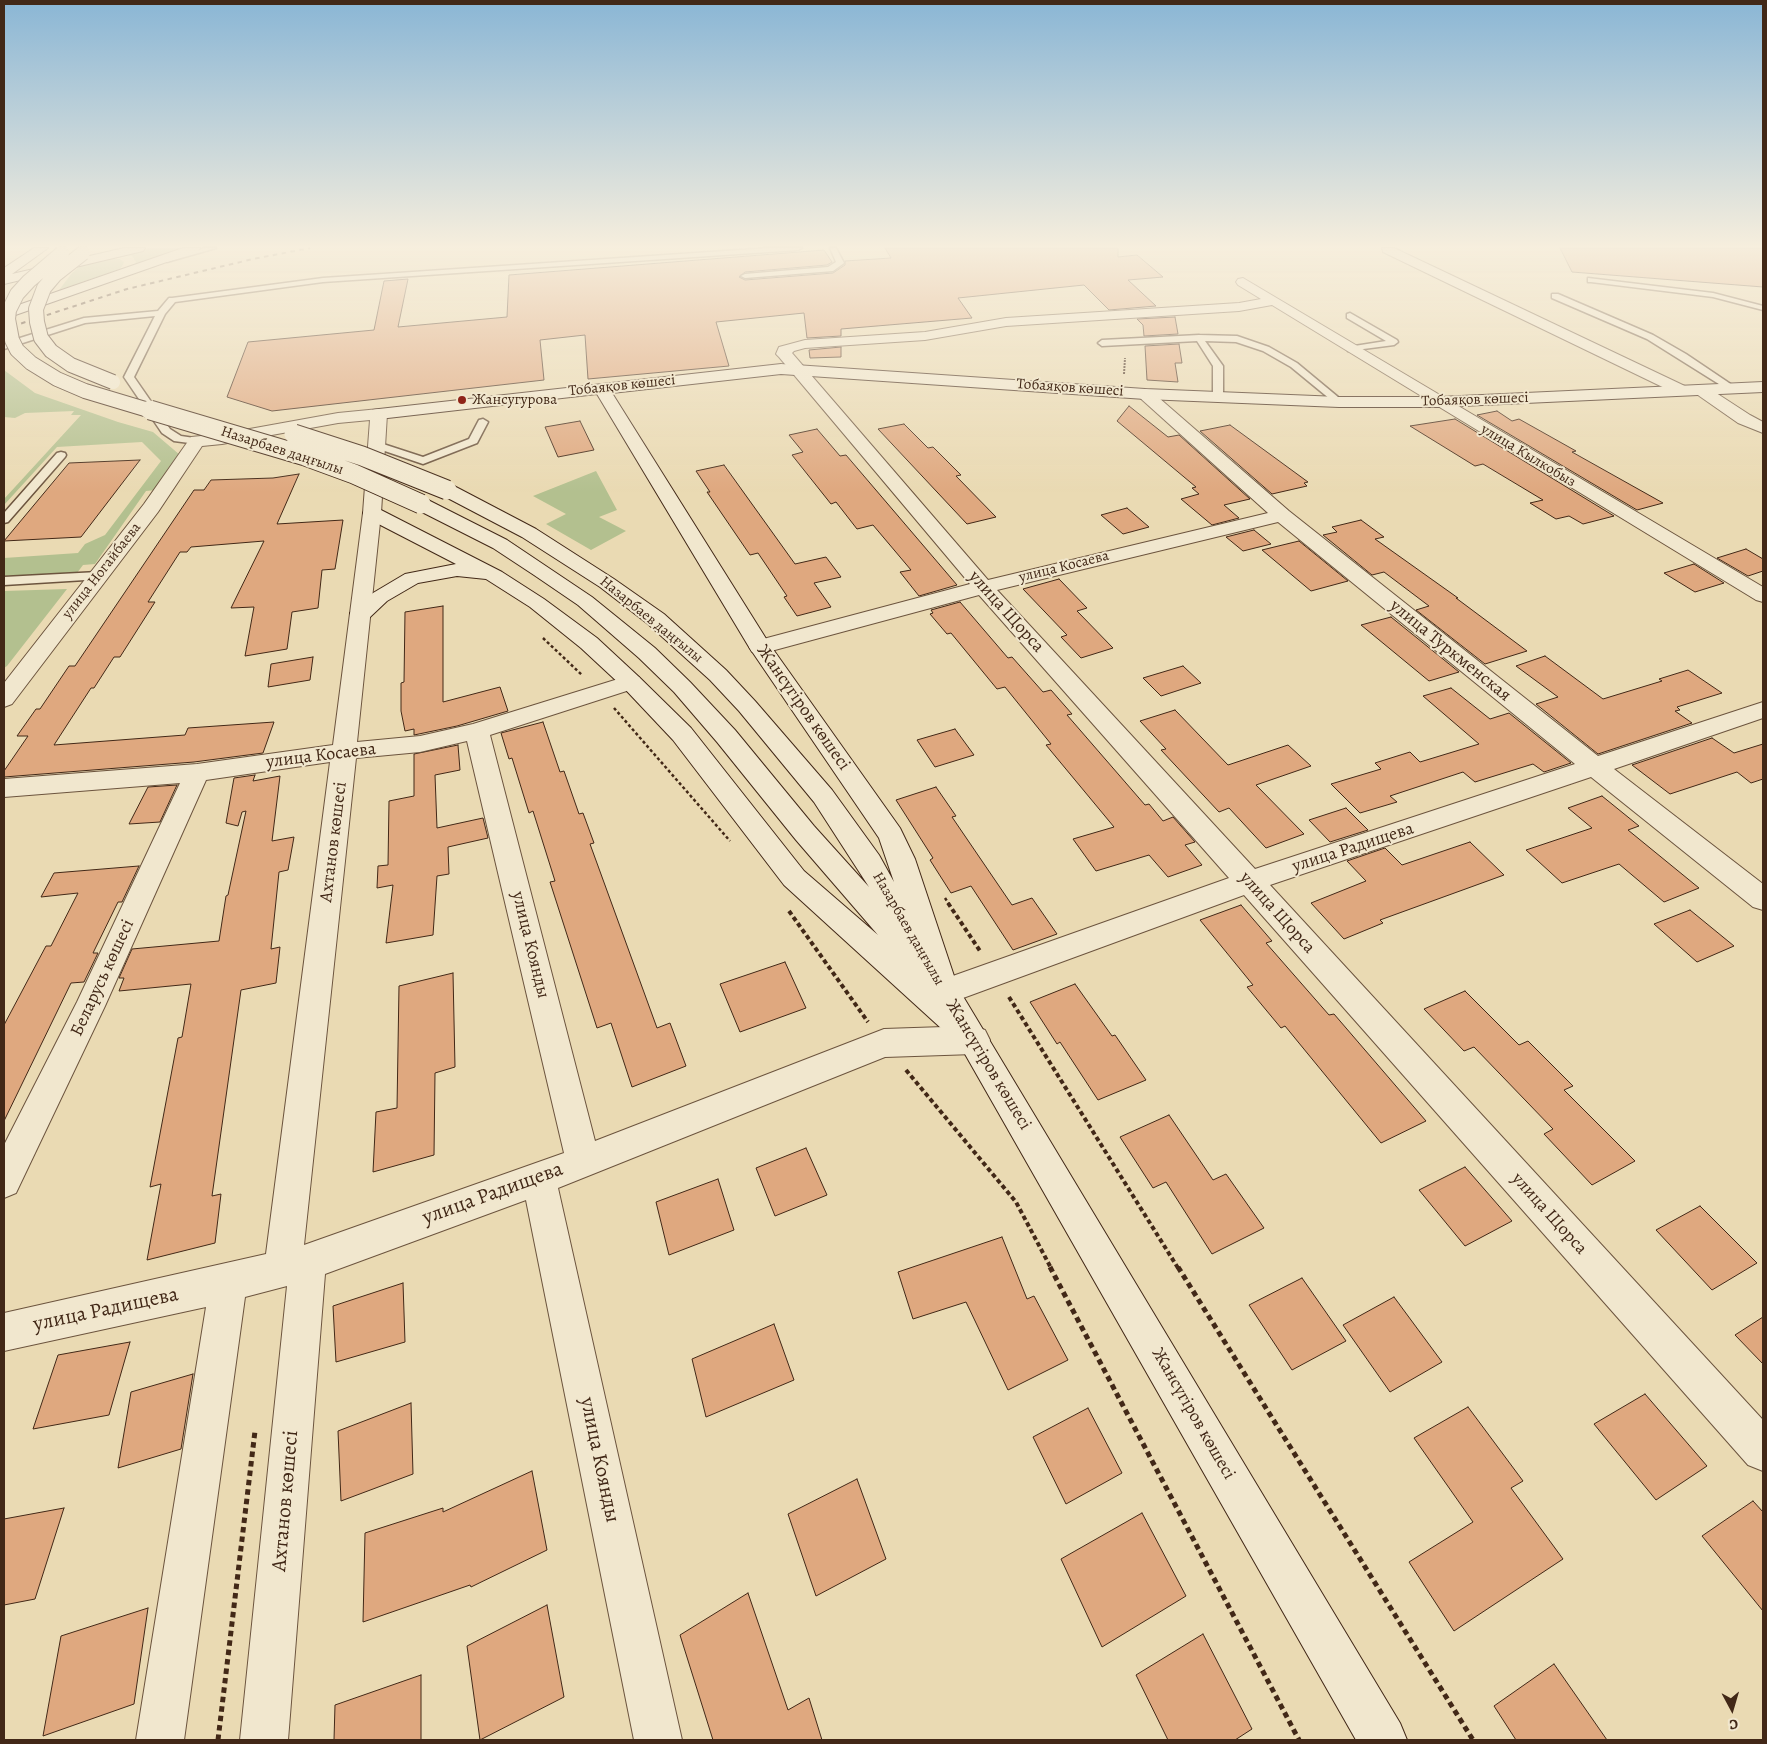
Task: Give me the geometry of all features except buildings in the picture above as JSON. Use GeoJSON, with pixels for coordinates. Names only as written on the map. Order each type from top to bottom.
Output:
{"type":"FeatureCollection","features":[{"type":"Feature","properties":{"kind":"street","name":"Назарбаев даңғылы"},"geometry":{"type":"LineString","coordinates":[[10,329],[12,340],[17,350],[31,363],[67,384],[305,456],[354,474],[421,504],[500,544],[585,601],[647,653],[682,686],[720,728],[801,827],[944,992]]}},
{"type":"Feature","properties":{"kind":"street"},"geometry":{"type":"LineString","coordinates":[[39,329],[41,338],[51,352],[71,365],[115,382],[160,396]]}},
{"type":"Feature","properties":{"kind":"street","name":"улица Щорса"},"geometry":{"type":"LineString","coordinates":[[963,329],[924,336],[805,344],[784,350],[784,354],[799,369],[983,587],[1763,1450]]}},
{"type":"Feature","properties":{"kind":"street","name":"улица Кылкобыз"},"geometry":{"type":"LineString","coordinates":[[1319,329],[1763,596]]}},
{"type":"Feature","properties":{"kind":"street"},"geometry":{"type":"LineString","coordinates":[[1555,329],[1683,391]]}},
{"type":"Feature","properties":{"kind":"street","name":"Тобаяқов көшесі"},"geometry":{"type":"LineString","coordinates":[[197,441],[338,418],[759,371],[799,369],[1134,393],[1339,402],[1439,402],[1763,387]]}},
{"type":"Feature","properties":{"kind":"street","name":"Жансүгіров көшесі"},"geometry":{"type":"LineString","coordinates":[[602,389],[760,647],[891,835],[901,859],[944,992],[974,1040],[1383,1740]]}},
{"type":"Feature","properties":{"kind":"street"},"geometry":{"type":"LineString","coordinates":[[1701,390],[1744,419],[1763,428]]}},
{"type":"Feature","properties":{"kind":"street","name":"улица Туркменская"},"geometry":{"type":"LineString","coordinates":[[1134,393],[1595,767],[1763,899]]}},
{"type":"Feature","properties":{"kind":"street","name":"Ахтанов көшесі"},"geometry":{"type":"LineString","coordinates":[[264,1740],[296,1265],[345,751],[372,513],[379,414]]}},
{"type":"Feature","properties":{"kind":"street","name":"Назарбаев даңғылы"},"geometry":{"type":"LineString","coordinates":[[245,420],[362,456],[447,490],[529,533],[607,583],[656,619],[718,675],[793,758],[847,829],[944,992]]}},
{"type":"Feature","properties":{"kind":"street","name":"улица Ногайбаева"},"geometry":{"type":"LineString","coordinates":[[4,699],[151,508],[197,441]]}},
{"type":"Feature","properties":{"kind":"street"},"geometry":{"type":"LineString","coordinates":[[372,513],[495,576],[537,603],[589,643],[682,734],[794,878],[974,1040]]}},
{"type":"Feature","properties":{"kind":"street","name":"улица Косаева"},"geometry":{"type":"LineString","coordinates":[[760,647],[983,587],[1282,515]]}},
{"type":"Feature","properties":{"kind":"street"},"geometry":{"type":"LineString","coordinates":[[361,613],[380,597],[412,578],[458,570],[495,576]]}},
{"type":"Feature","properties":{"kind":"street","name":"улица Косаева"},"geometry":{"type":"LineString","coordinates":[[4,788],[197,773],[345,751],[420,744],[477,731],[631,682]]}},
{"type":"Feature","properties":{"kind":"street","name":"улица Радищева"},"geometry":{"type":"LineString","coordinates":[[944,992],[1248,882],[1763,710]]}},
{"type":"Feature","properties":{"kind":"street","name":"улица Коянды"},"geometry":{"type":"LineString","coordinates":[[477,731],[583,1160]]}},
{"type":"Feature","properties":{"kind":"street","name":"Беларусь көшесі"},"geometry":{"type":"LineString","coordinates":[[4,1182],[90,1006],[197,773]]}},
{"type":"Feature","properties":{"kind":"street","name":"улица Радищева"},"geometry":{"type":"LineString","coordinates":[[4,1332],[228,1283],[296,1265],[539,1179],[583,1160],[884,1043],[974,1040]]}},
{"type":"Feature","properties":{"kind":"street","name":"улица Коянды"},"geometry":{"type":"LineString","coordinates":[[539,1179],[658,1740]]}},
{"type":"Feature","properties":{"kind":"street"},"geometry":{"type":"LineString","coordinates":[[160,1740],[228,1283]]}},
{"type":"Feature","properties":{"kind":"lane"},"geometry":{"type":"LineString","coordinates":[[4,346],[57,329]]}},
{"type":"Feature","properties":{"kind":"lane"},"geometry":{"type":"LineString","coordinates":[[153,329],[129,377],[166,431],[178,439],[197,441]]}},
{"type":"Feature","properties":{"kind":"lane"},"geometry":{"type":"LineString","coordinates":[[1351,349],[1394,342],[1373,329]]}},
{"type":"Feature","properties":{"kind":"lane"},"geometry":{"type":"LineString","coordinates":[[1632,329],[1684,356],[1733,389]]}},
{"type":"Feature","properties":{"kind":"lane"},"geometry":{"type":"LineString","coordinates":[[1199,338],[1218,366],[1218,397]]}},
{"type":"Feature","properties":{"kind":"lane"},"geometry":{"type":"LineString","coordinates":[[1102,343],[1199,338],[1237,339],[1266,350],[1294,365],[1339,402]]}},
{"type":"Feature","properties":{"kind":"lane"},"geometry":{"type":"LineString","coordinates":[[377,445],[422,460],[473,441],[484,422]]}},
{"type":"Feature","properties":{"kind":"lane"},"geometry":{"type":"LineString","coordinates":[[4,520],[61,455]]}},
{"type":"Feature","properties":{"kind":"lane"},"geometry":{"type":"LineString","coordinates":[[4,581],[98,576]]}},
{"type":"Feature","properties":{"kind":"path"},"geometry":{"type":"LineString","coordinates":[[1125,342],[1134,393]]}},
{"type":"Feature","properties":{"kind":"path"},"geometry":{"type":"LineString","coordinates":[[537,632],[599,691],[734,846]]}},
{"type":"Feature","properties":{"kind":"path"},"geometry":{"type":"LineString","coordinates":[[940,891],[995,974],[1473,1740]]}},
{"type":"Feature","properties":{"kind":"path"},"geometry":{"type":"LineString","coordinates":[[785,906],[884,1043],[1016,1202],[1299,1740]]}},
{"type":"Feature","properties":{"kind":"path"},"geometry":{"type":"LineString","coordinates":[[218,1740],[256,1423]]}},
{"type":"Feature","properties":{"kind":"green space"},"geometry":{"type":"Polygon","coordinates":[[[4,370],[35,393],[153,432],[180,455],[156,490],[146,491],[95,564],[83,565],[77,573],[4,576],[4,558],[78,553],[85,544],[105,535],[161,461],[142,442],[57,447],[4,505],[4,499],[81,415],[71,415],[74,411],[25,413],[15,418],[4,417],[4,370]]]}},
{"type":"Feature","properties":{"kind":"green space"},"geometry":{"type":"Polygon","coordinates":[[[596,471],[617,510],[599,517],[626,531],[591,550],[546,524],[566,514],[533,496],[596,471]]]}},
{"type":"Feature","properties":{"kind":"green space"},"geometry":{"type":"Polygon","coordinates":[[[67,589],[7,666],[4,668],[4,591],[67,589]]]}},
{"type":"Feature","properties":{"kind":"place","name":"Жансугурова"},"geometry":{"type":"Point","coordinates":[462,400]}}]}
